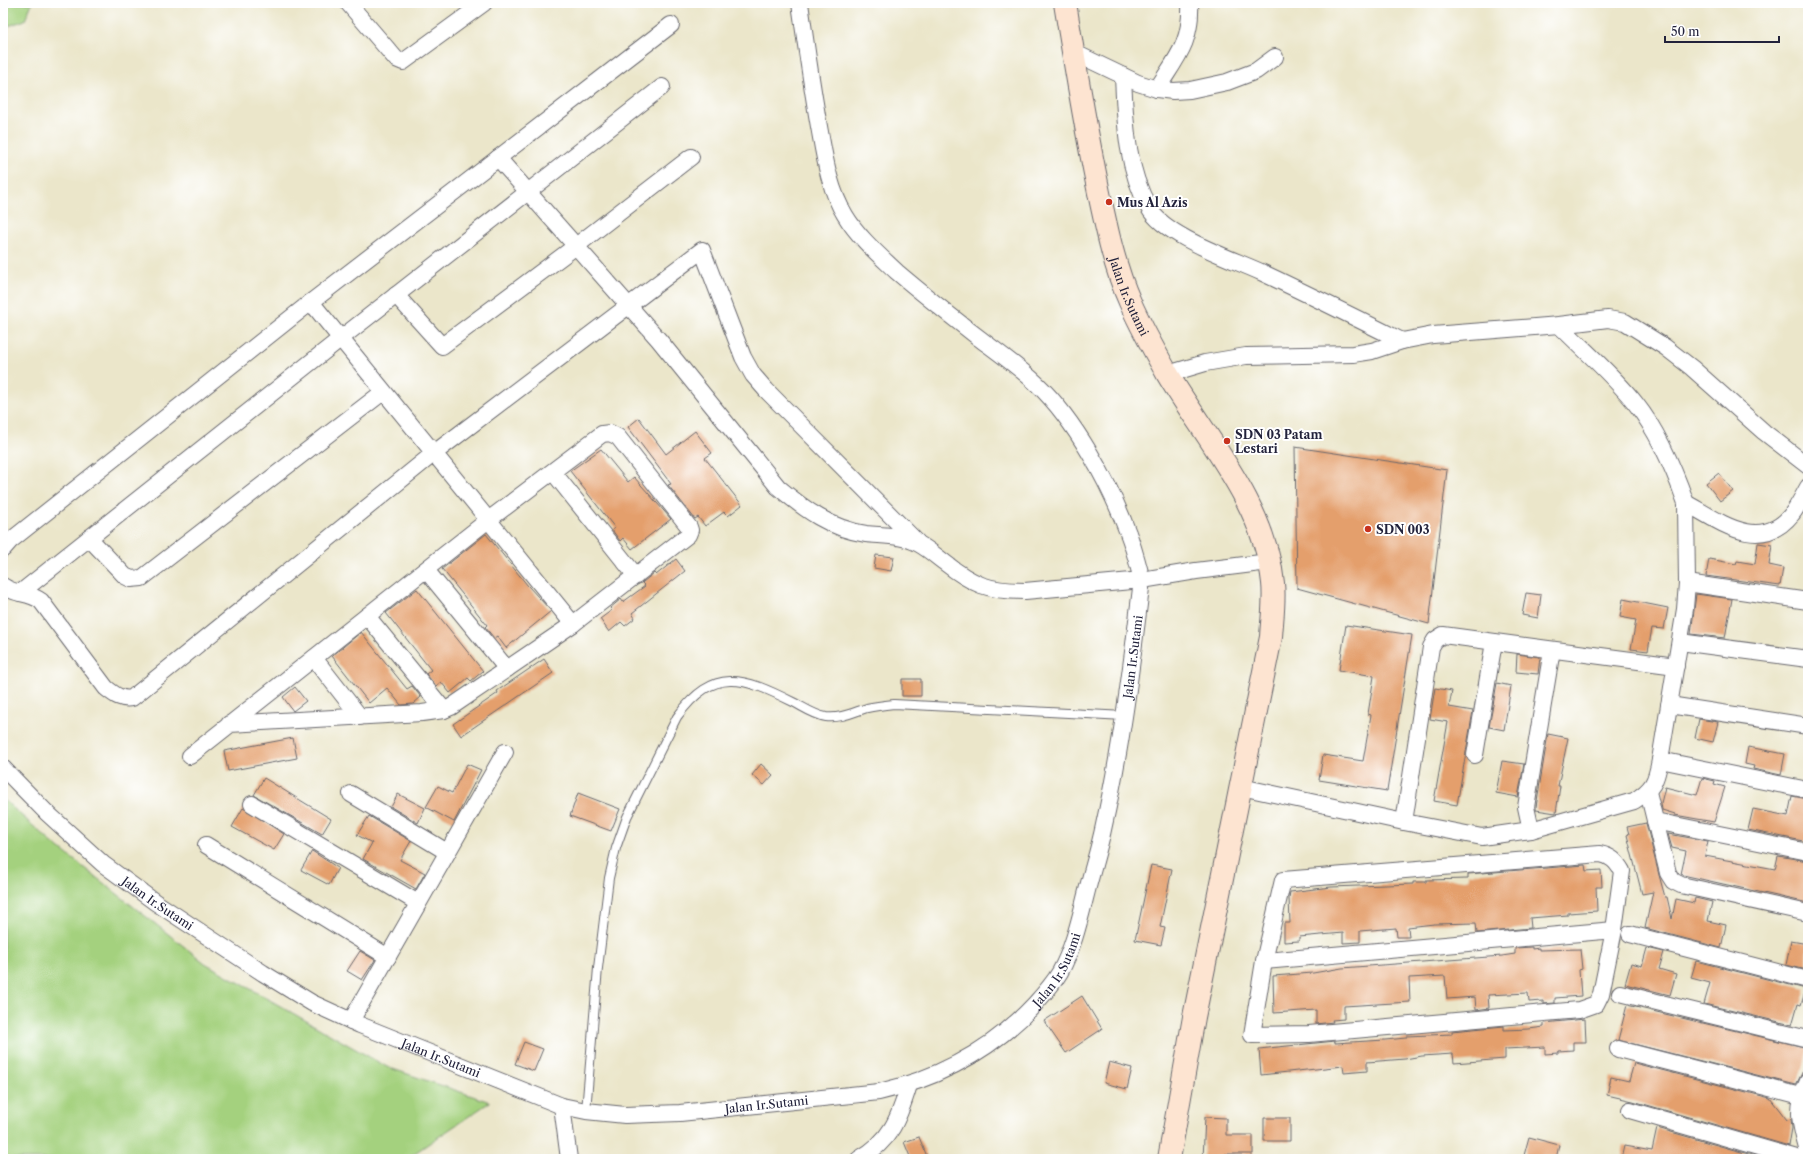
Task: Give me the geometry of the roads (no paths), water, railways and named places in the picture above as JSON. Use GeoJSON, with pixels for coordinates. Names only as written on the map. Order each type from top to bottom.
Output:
{"type":"FeatureCollection","features":[{"type":"Feature","properties":{"kind":"street"},"geometry":{"type":"LineString","coordinates":[[355,6],[396,59],[403,62],[484,3]]}},
{"type":"Feature","properties":{"kind":"street"},"geometry":{"type":"LineString","coordinates":[[800,3],[811,82],[826,162],[832,184],[845,215],[866,242],[889,265],[1038,384],[1072,424],[1110,493],[1129,534],[1142,580]]}},
{"type":"Feature","properties":{"kind":"street","name":"Jalan Ir.Sutami"},"geometry":{"type":"LineString","coordinates":[[1065,3],[1086,130],[1108,237],[1114,258],[1130,302],[1168,374],[1237,482],[1252,511],[1269,562],[1273,583],[1271,637],[1194,1017],[1169,1159]]}},
{"type":"Feature","properties":{"kind":"street"},"geometry":{"type":"LineString","coordinates":[[1157,89],[1185,44],[1189,31],[1190,3]]}},
{"type":"Feature","properties":{"kind":"street"},"geometry":{"type":"LineString","coordinates":[[3,549],[10,541],[311,302],[671,25]]}},
{"type":"Feature","properties":{"kind":"street"},"geometry":{"type":"LineString","coordinates":[[1073,52],[1123,76],[1157,89],[1190,90],[1209,87],[1256,71],[1275,57]]}},
{"type":"Feature","properties":{"kind":"street"},"geometry":{"type":"LineString","coordinates":[[1123,76],[1125,118],[1131,157],[1137,180],[1149,210],[1161,222],[1173,231],[1188,239],[1274,278],[1402,341]]}},
{"type":"Feature","properties":{"kind":"street"},"geometry":{"type":"LineString","coordinates":[[20,593],[340,339],[662,87]]}},
{"type":"Feature","properties":{"kind":"street"},"geometry":{"type":"LineString","coordinates":[[396,295],[442,346],[576,246],[691,157]]}},
{"type":"Feature","properties":{"kind":"street"},"geometry":{"type":"LineString","coordinates":[[498,158],[659,340],[778,487],[797,503],[820,518],[841,528],[864,534],[902,537],[920,544]]}},
{"type":"Feature","properties":{"kind":"street"},"geometry":{"type":"LineString","coordinates":[[3,586],[12,591],[35,596],[41,601],[106,688],[116,696],[124,699],[132,698],[433,454],[702,250],[743,357],[753,376],[920,544],[957,573],[974,583],[989,589],[1025,591],[1142,580],[1196,571],[1269,562]]}},
{"type":"Feature","properties":{"kind":"street"},"geometry":{"type":"LineString","coordinates":[[311,302],[433,454],[573,624]]}},
{"type":"Feature","properties":{"kind":"street"},"geometry":{"type":"LineString","coordinates":[[1168,374],[1205,363],[1227,359],[1266,355],[1353,354],[1372,351],[1402,341],[1453,333],[1559,325],[1608,319],[1625,322],[1665,347],[1692,368],[1764,432],[1808,466]]}},
{"type":"Feature","properties":{"kind":"street"},"geometry":{"type":"LineString","coordinates":[[1241,787],[1482,837],[1531,830],[1619,806],[1634,801],[1648,792],[1657,776],[1685,609],[1687,583],[1686,503],[1678,478],[1662,446],[1637,405],[1559,325]]}},
{"type":"Feature","properties":{"kind":"street"},"geometry":{"type":"LineString","coordinates":[[89,538],[125,576],[131,579],[142,578],[383,392]]}},
{"type":"Feature","properties":{"kind":"street"},"geometry":{"type":"LineString","coordinates":[[190,756],[229,724],[488,521],[602,434],[614,434],[689,527],[690,530],[688,536],[573,624],[452,707],[444,710],[422,713],[229,724]]}},
{"type":"Feature","properties":{"kind":"street"},"geometry":{"type":"LineString","coordinates":[[553,472],[636,576]]}},
{"type":"Feature","properties":{"kind":"street"},"geometry":{"type":"LineString","coordinates":[[1686,503],[1735,530],[1748,534],[1770,530],[1785,521],[1793,513],[1808,487]]}},
{"type":"Feature","properties":{"kind":"street"},"geometry":{"type":"LineString","coordinates":[[426,570],[507,669]]}},
{"type":"Feature","properties":{"kind":"street","name":"Jalan Ir.Sutami"},"geometry":{"type":"LineString","coordinates":[[3,768],[46,812],[103,864],[149,898],[300,995],[351,1021],[464,1068],[562,1106],[586,1111],[625,1115],[680,1113],[879,1092],[909,1085],[956,1065],[994,1040],[1028,1011],[1047,991],[1060,973],[1071,948],[1104,826],[1125,716],[1142,580]]}},
{"type":"Feature","properties":{"kind":"street"},"geometry":{"type":"LineString","coordinates":[[1687,583],[1808,601]]}},
{"type":"Feature","properties":{"kind":"street"},"geometry":{"type":"LineString","coordinates":[[367,616],[444,710]]}},
{"type":"Feature","properties":{"kind":"street"},"geometry":{"type":"LineString","coordinates":[[1404,822],[1431,647],[1435,640],[1443,635],[1676,666]]}},
{"type":"Feature","properties":{"kind":"street"},"geometry":{"type":"LineString","coordinates":[[1475,755],[1494,642]]}},
{"type":"Feature","properties":{"kind":"street"},"geometry":{"type":"LineString","coordinates":[[1680,642],[1808,659]]}},
{"type":"Feature","properties":{"kind":"street"},"geometry":{"type":"LineString","coordinates":[[1531,830],[1526,807],[1552,650]]}},
{"type":"Feature","properties":{"kind":"street"},"geometry":{"type":"LineString","coordinates":[[314,658],[360,716]]}},
{"type":"Feature","properties":{"kind":"street"},"geometry":{"type":"LineString","coordinates":[[1669,706],[1808,726]]}},
{"type":"Feature","properties":{"kind":"street"},"geometry":{"type":"LineString","coordinates":[[351,1021],[505,752]]}},
{"type":"Feature","properties":{"kind":"street"},"geometry":{"type":"LineString","coordinates":[[1660,760],[1808,790]]}},
{"type":"Feature","properties":{"kind":"street"},"geometry":{"type":"LineString","coordinates":[[1648,792],[1668,873],[1673,881],[1681,885],[1808,913]]}},
{"type":"Feature","properties":{"kind":"street"},"geometry":{"type":"LineString","coordinates":[[351,794],[447,852]]}},
{"type":"Feature","properties":{"kind":"street"},"geometry":{"type":"LineString","coordinates":[[252,804],[418,903]]}},
{"type":"Feature","properties":{"kind":"street"},"geometry":{"type":"LineString","coordinates":[[1655,821],[1808,852]]}},
{"type":"Feature","properties":{"kind":"street"},"geometry":{"type":"LineString","coordinates":[[206,845],[388,957]]}},
{"type":"Feature","properties":{"kind":"street"},"geometry":{"type":"LineString","coordinates":[[1600,854],[1610,856],[1622,871],[1614,930],[1601,994],[1596,1004],[1580,1010],[1309,1034],[1252,1035],[1264,961],[1283,880],[1600,854]]}},
{"type":"Feature","properties":{"kind":"street"},"geometry":{"type":"LineString","coordinates":[[1264,961],[1614,930]]}},
{"type":"Feature","properties":{"kind":"street"},"geometry":{"type":"LineString","coordinates":[[1630,934],[1808,980]]}},
{"type":"Feature","properties":{"kind":"street"},"geometry":{"type":"LineString","coordinates":[[1620,993],[1808,1039]]}},
{"type":"Feature","properties":{"kind":"street"},"geometry":{"type":"LineString","coordinates":[[1618,1049],[1801,1096]]}},
{"type":"Feature","properties":{"kind":"street"},"geometry":{"type":"LineString","coordinates":[[1807,1147],[1799,1112],[1801,1096],[1808,1080]]}},
{"type":"Feature","properties":{"kind":"street"},"geometry":{"type":"LineString","coordinates":[[859,1159],[870,1153],[893,1129],[900,1114],[909,1085]]}},
{"type":"Feature","properties":{"kind":"street"},"geometry":{"type":"LineString","coordinates":[[562,1106],[568,1159]]}},
{"type":"Feature","properties":{"kind":"street"},"geometry":{"type":"LineString","coordinates":[[1630,1110],[1800,1159]]}},
{"type":"Feature","properties":{"kind":"lane"},"geometry":{"type":"LineString","coordinates":[[586,1111],[598,968],[609,878],[616,848],[627,817],[677,717],[688,702],[698,693],[723,681],[742,681],[769,690],[817,714],[827,717],[838,717],[867,708],[894,704],[1125,716]]}},
{"type":"Feature","properties":{"kind":"place","name":"Mus Al Azis"},"geometry":{"type":"Point","coordinates":[1109,202]}},
{"type":"Feature","properties":{"kind":"place","name":"SDN 03 Patam Lestari"},"geometry":{"type":"Point","coordinates":[1227,441]}},
{"type":"Feature","properties":{"kind":"place","name":"SDN 003"},"geometry":{"type":"Point","coordinates":[1368,529]}}]}
